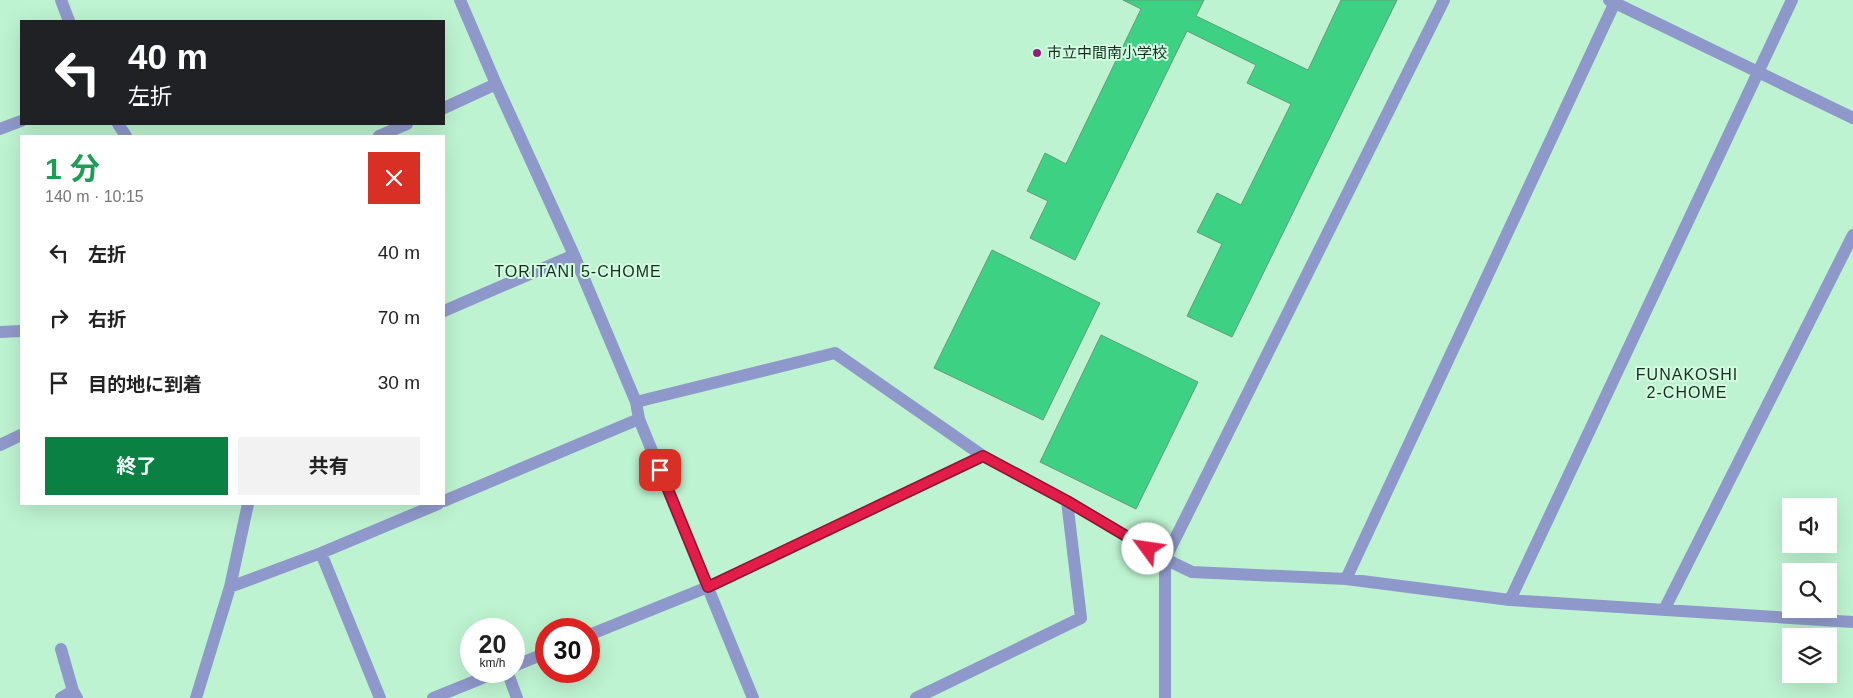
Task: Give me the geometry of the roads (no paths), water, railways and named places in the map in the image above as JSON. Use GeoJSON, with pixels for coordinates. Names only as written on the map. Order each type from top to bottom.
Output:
{"type":"FeatureCollection","features":[{"type":"Feature","properties":{"kind":"street"},"geometry":{"type":"LineString","coordinates":[[61,0],[70,20]]}},
{"type":"Feature","properties":{"kind":"street"},"geometry":{"type":"LineString","coordinates":[[460,0],[574,255],[636,402],[639,419],[753,698]]}},
{"type":"Feature","properties":{"kind":"street"},"geometry":{"type":"LineString","coordinates":[[1165,698],[1165,559],[1444,0]]}},
{"type":"Feature","properties":{"kind":"street"},"geometry":{"type":"LineString","coordinates":[[1510,600],[1792,0]]}},
{"type":"Feature","properties":{"kind":"street"},"geometry":{"type":"LineString","coordinates":[[1346,578],[1613,1],[1853,118]]}},
{"type":"Feature","properties":{"kind":"street"},"geometry":{"type":"LineString","coordinates":[[445,108],[496,84]]}},
{"type":"Feature","properties":{"kind":"street"},"geometry":{"type":"LineString","coordinates":[[0,129],[20,121]]}},
{"type":"Feature","properties":{"kind":"street"},"geometry":{"type":"LineString","coordinates":[[381,135],[405,125]]}},
{"type":"Feature","properties":{"kind":"street"},"geometry":{"type":"LineString","coordinates":[[1664,610],[1853,235]]}},
{"type":"Feature","properties":{"kind":"street"},"geometry":{"type":"LineString","coordinates":[[445,311],[574,255]]}},
{"type":"Feature","properties":{"kind":"street"},"geometry":{"type":"LineString","coordinates":[[0,332],[20,330]]}},
{"type":"Feature","properties":{"kind":"street"},"geometry":{"type":"LineString","coordinates":[[636,402],[835,353],[983,456],[1067,501],[1165,559],[1192,572],[1346,578],[1510,600],[1852,620]]}},
{"type":"Feature","properties":{"kind":"street"},"geometry":{"type":"LineString","coordinates":[[445,501],[639,419]]}},
{"type":"Feature","properties":{"kind":"street"},"geometry":{"type":"LineString","coordinates":[[0,445],[20,435]]}},
{"type":"Feature","properties":{"kind":"street"},"geometry":{"type":"LineString","coordinates":[[600,631],[708,587],[983,456]]}},
{"type":"Feature","properties":{"kind":"street"},"geometry":{"type":"LineString","coordinates":[[916,698],[1081,618],[1067,501]]}},
{"type":"Feature","properties":{"kind":"street"},"geometry":{"type":"LineString","coordinates":[[196,698],[230,587],[248,505]]}},
{"type":"Feature","properties":{"kind":"street"},"geometry":{"type":"LineString","coordinates":[[230,587],[321,553],[436,505]]}},
{"type":"Feature","properties":{"kind":"street"},"geometry":{"type":"LineString","coordinates":[[321,553],[380,698]]}},
{"type":"Feature","properties":{"kind":"street"},"geometry":{"type":"LineString","coordinates":[[61,649],[75,695],[61,698]]}},
{"type":"Feature","properties":{"kind":"street"},"geometry":{"type":"LineString","coordinates":[[433,698],[470,683]]}},
{"type":"Feature","properties":{"kind":"street"},"geometry":{"type":"LineString","coordinates":[[511,683],[517,698]]}},
{"type":"Feature","properties":{"kind":"place","name":"市立中間南小学校"},"geometry":{"type":"Point","coordinates":[1037,53]}},
{"type":"Feature","properties":{"kind":"district","name":"TORITANI 5-CHOME"},"geometry":{"type":"Point","coordinates":[578,271]}},
{"type":"Feature","properties":{"kind":"district","name":"FUNAKOSHI 2-CHOME"},"geometry":{"type":"Point","coordinates":[1687,383]}}]}
